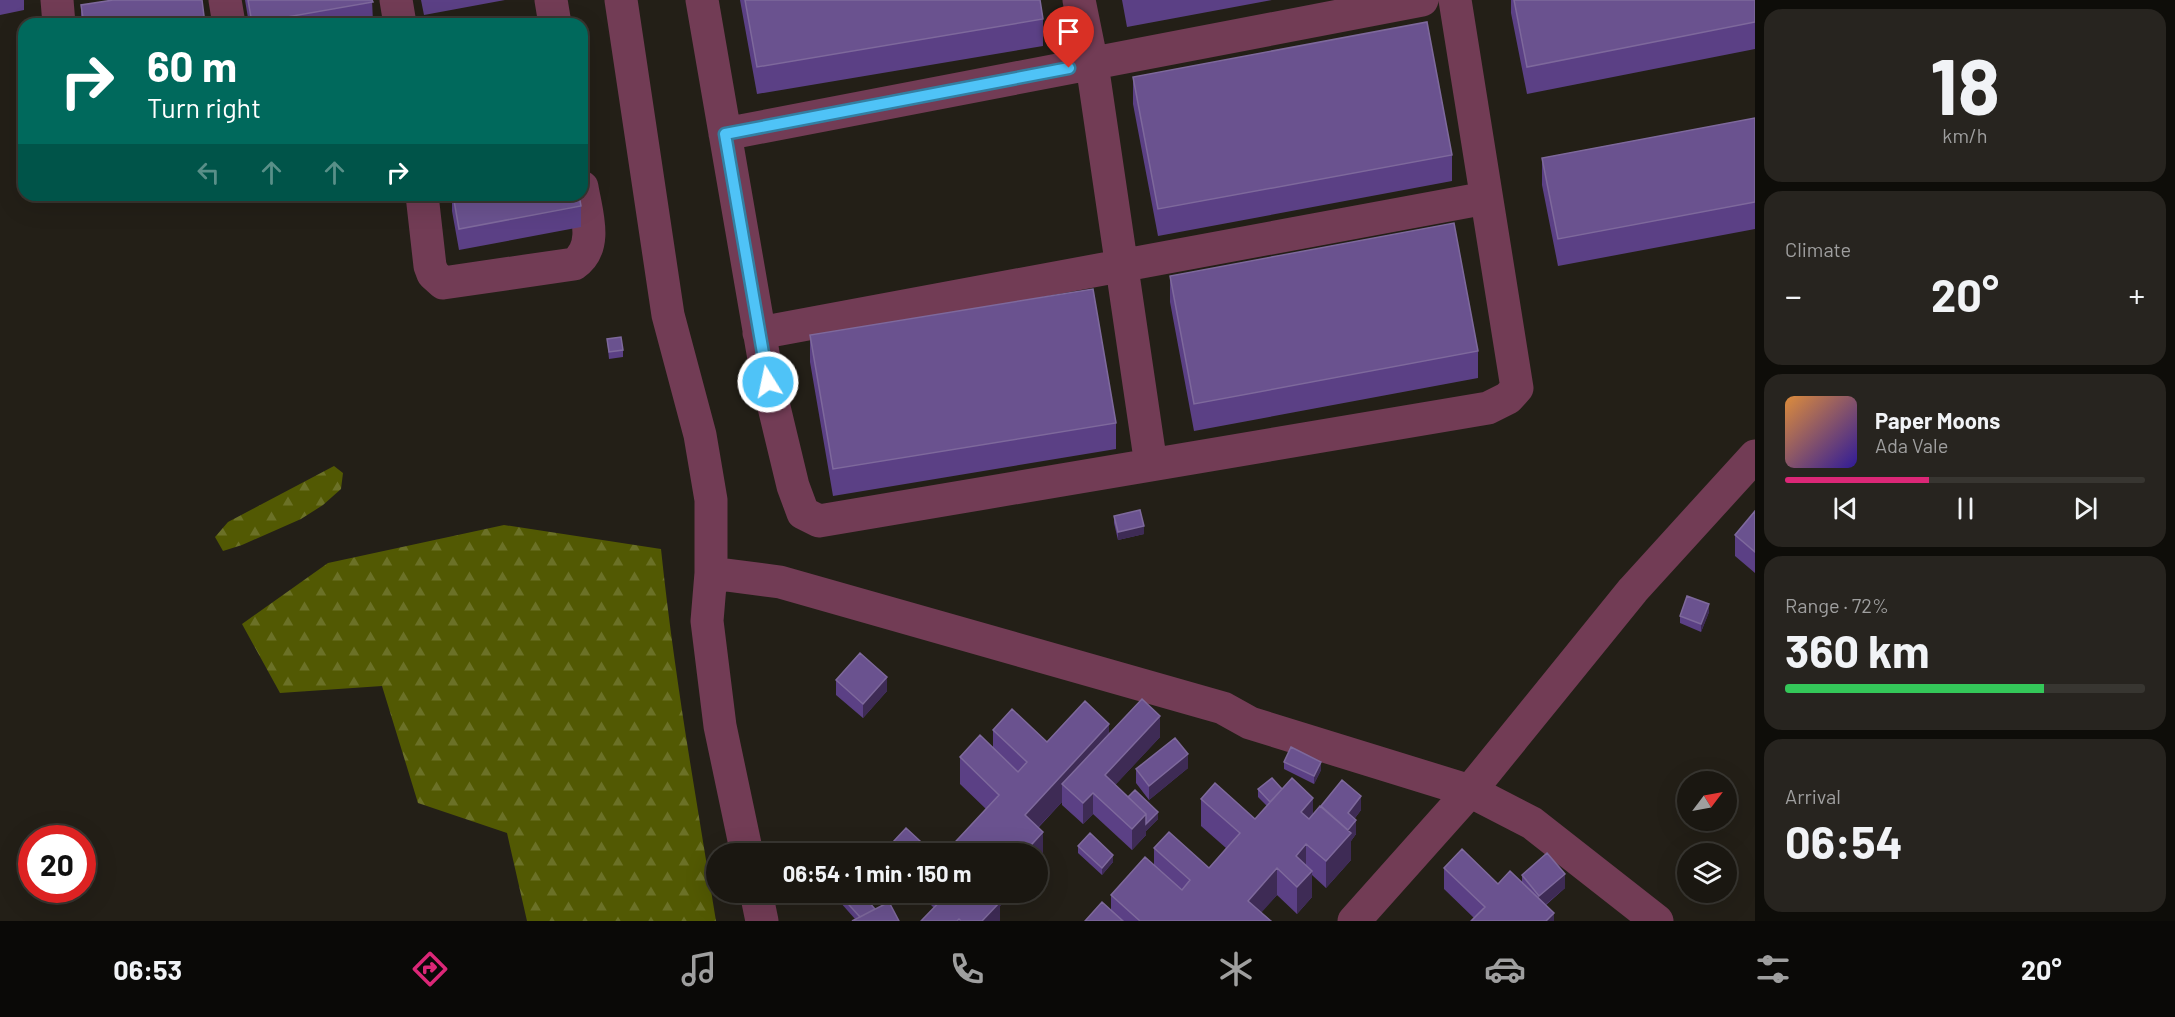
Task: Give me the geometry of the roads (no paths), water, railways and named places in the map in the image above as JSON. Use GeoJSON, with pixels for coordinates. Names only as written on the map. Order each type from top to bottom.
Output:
{"type":"FeatureCollection","features":[{"type":"Feature","properties":{"kind":"street"},"geometry":{"type":"LineString","coordinates":[[57,0],[58,18]]}},
{"type":"Feature","properties":{"kind":"street"},"geometry":{"type":"LineString","coordinates":[[225,0],[228,18]]}},
{"type":"Feature","properties":{"kind":"street"},"geometry":{"type":"LineString","coordinates":[[396,0],[399,18]]}},
{"type":"Feature","properties":{"kind":"street"},"geometry":{"type":"LineString","coordinates":[[551,0],[554,18]]}},
{"type":"Feature","properties":{"kind":"street"},"geometry":{"type":"LineString","coordinates":[[621,0],[669,315],[700,435],[711,500],[711,573],[707,621],[720,726],[745,843]]}},
{"type":"Feature","properties":{"kind":"street"},"geometry":{"type":"LineString","coordinates":[[702,0],[768,382],[793,486],[803,513],[819,521],[1488,408],[1508,398],[1517,388],[1455,0]]}},
{"type":"Feature","properties":{"kind":"street"},"geometry":{"type":"LineString","coordinates":[[1079,0],[1092,64],[1151,465]]}},
{"type":"Feature","properties":{"kind":"street"},"geometry":{"type":"LineString","coordinates":[[725,134],[1422,0]]}},
{"type":"Feature","properties":{"kind":"street"},"geometry":{"type":"LineString","coordinates":[[759,333],[1486,198]]}},
{"type":"Feature","properties":{"kind":"street"},"geometry":{"type":"LineString","coordinates":[[423,201],[430,266],[433,274],[443,284],[573,264],[582,258],[587,248],[589,231],[584,201]]}},
{"type":"Feature","properties":{"kind":"street"},"geometry":{"type":"LineString","coordinates":[[1354,921],[1470,791],[1633,590],[1755,456]]}},
{"type":"Feature","properties":{"kind":"street"},"geometry":{"type":"LineString","coordinates":[[711,573],[780,582],[1224,708],[1250,723],[1470,791],[1532,823],[1658,921]]}},
{"type":"Feature","properties":{"kind":"street"},"geometry":{"type":"LineString","coordinates":[[758,903],[762,921]]}}]}
